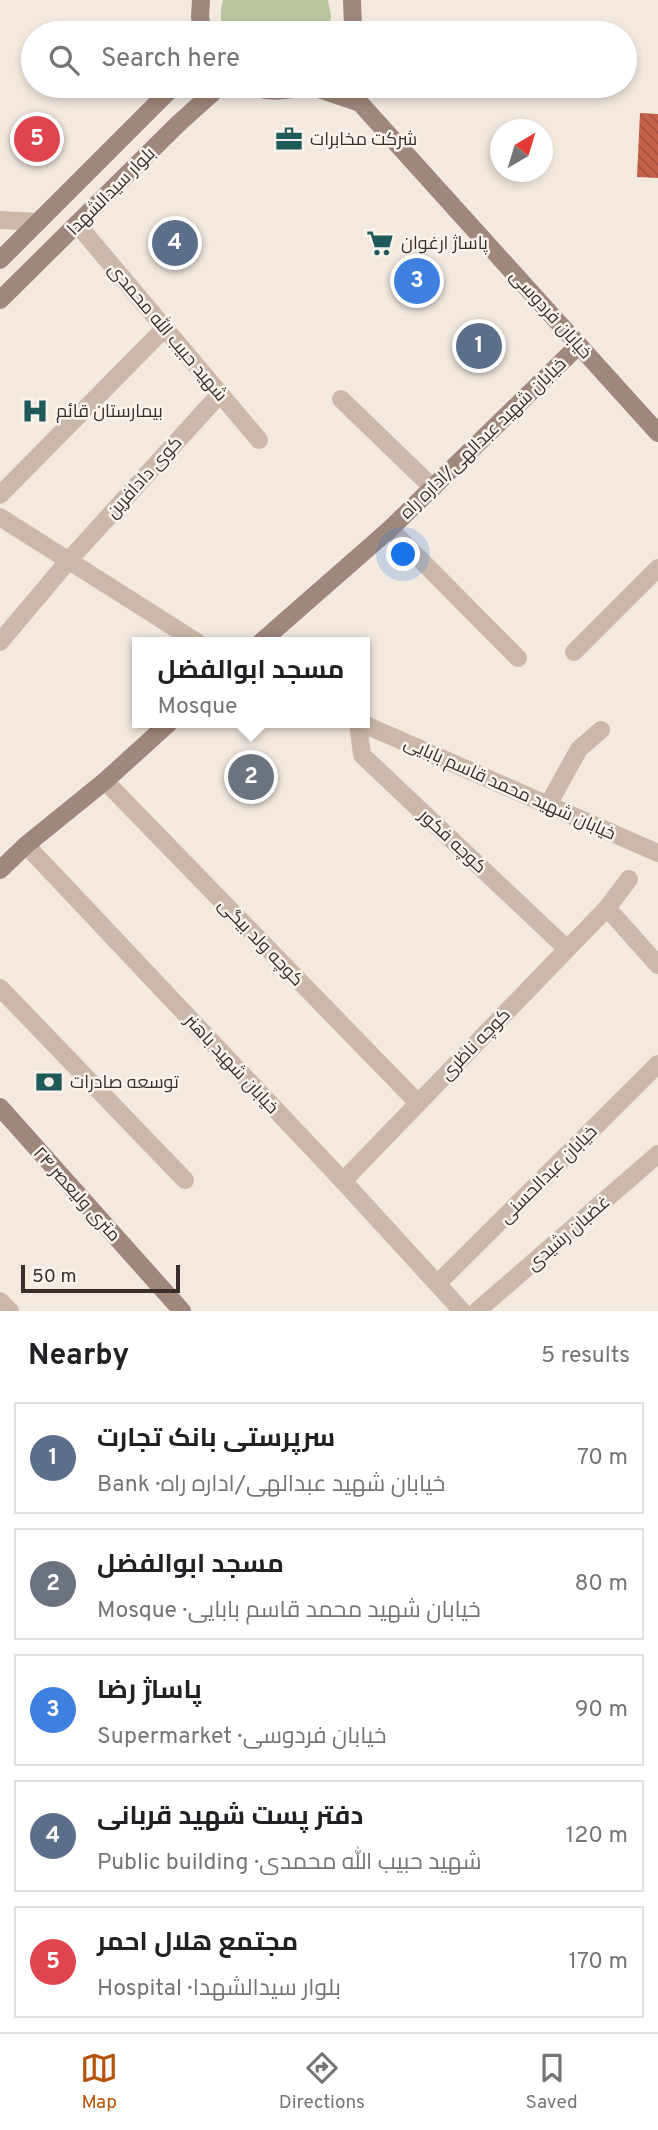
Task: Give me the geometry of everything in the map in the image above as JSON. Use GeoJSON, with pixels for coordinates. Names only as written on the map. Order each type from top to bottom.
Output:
{"type":"FeatureCollection","features":[{"type":"Feature","properties":{"kind":"street"},"geometry":{"type":"LineString","coordinates":[[201,0],[201,21]]}},
{"type":"Feature","properties":{"kind":"street"},"geometry":{"type":"LineString","coordinates":[[352,0],[353,21]]}},
{"type":"Feature","properties":{"kind":"street","name":"بلوار سیدالشهدا"},"geometry":{"type":"LineString","coordinates":[[0,260],[162,98]]}},
{"type":"Feature","properties":{"kind":"street","name":"بلوار سیدالشهدا"},"geometry":{"type":"LineString","coordinates":[[0,300],[208,98]]}},
{"type":"Feature","properties":{"kind":"street","name":"خیابان فردوسی"},"geometry":{"type":"LineString","coordinates":[[345,98],[360,103]]}},
{"type":"Feature","properties":{"kind":"street","name":"خیابان فردوسی"},"geometry":{"type":"LineString","coordinates":[[358,98],[658,433]]}},
{"type":"Feature","properties":{"kind":"street"},"geometry":{"type":"LineString","coordinates":[[0,220],[38,222]]}},
{"type":"Feature","properties":{"kind":"street","name":"شهید حبیب‌ الله محمدی"},"geometry":{"type":"LineString","coordinates":[[77,224],[259,440]]}},
{"type":"Feature","properties":{"kind":"street"},"geometry":{"type":"LineString","coordinates":[[0,495],[165,328]]}},
{"type":"Feature","properties":{"kind":"street","name":"خیابان شهید عبدالهی/اداره راه"},"geometry":{"type":"LineString","coordinates":[[267,637],[390,529],[579,345]]}},
{"type":"Feature","properties":{"kind":"street","name":"کوی دادافرین"},"geometry":{"type":"LineString","coordinates":[[0,642],[69,559],[220,394]]}},
{"type":"Feature","properties":{"kind":"street"},"geometry":{"type":"LineString","coordinates":[[341,399],[433,488]]}},
{"type":"Feature","properties":{"kind":"street"},"geometry":{"type":"LineString","coordinates":[[0,517],[189,637]]}},
{"type":"Feature","properties":{"kind":"street"},"geometry":{"type":"LineString","coordinates":[[390,529],[518,658]]}},
{"type":"Feature","properties":{"kind":"street"},"geometry":{"type":"LineString","coordinates":[[574,652],[658,568]]}},
{"type":"Feature","properties":{"kind":"street"},"geometry":{"type":"LineString","coordinates":[[0,870],[163,728]]}},
{"type":"Feature","properties":{"kind":"street","name":"کوچه فکور"},"geometry":{"type":"LineString","coordinates":[[359,728],[362,755],[567,949]]}},
{"type":"Feature","properties":{"kind":"street","name":"خیابان شهید محمد قاسم بابایی"},"geometry":{"type":"LineString","coordinates":[[370,728],[657,851]]}},
{"type":"Feature","properties":{"kind":"street"},"geometry":{"type":"LineString","coordinates":[[548,805],[579,749],[601,730]]}},
{"type":"Feature","properties":{"kind":"street","name":"کوچه ولد بیگی"},"geometry":{"type":"LineString","coordinates":[[105,781],[418,1103]]}},
{"type":"Feature","properties":{"kind":"street","name":"خیابان شهید باهنر"},"geometry":{"type":"LineString","coordinates":[[26,845],[462,1311]]}},
{"type":"Feature","properties":{"kind":"street","name":"کوچه ناظری"},"geometry":{"type":"LineString","coordinates":[[343,1181],[607,908],[629,879]]}},
{"type":"Feature","properties":{"kind":"street"},"geometry":{"type":"LineString","coordinates":[[607,908],[658,965]]}},
{"type":"Feature","properties":{"kind":"street"},"geometry":{"type":"LineString","coordinates":[[0,988],[185,1180]]}},
{"type":"Feature","properties":{"kind":"street","name":"خیابان عبدالحسنی"},"geometry":{"type":"LineString","coordinates":[[438,1284],[658,1064]]}},
{"type":"Feature","properties":{"kind":"street","name":"۲۴ متری ولیعصر"},"geometry":{"type":"LineString","coordinates":[[0,1107],[182,1311]]}},
{"type":"Feature","properties":{"kind":"street","name":"غضبان رشیدی"},"geometry":{"type":"LineString","coordinates":[[477,1311],[658,1154]]}},
{"type":"Feature","properties":{"kind":"street"},"geometry":{"type":"LineString","coordinates":[[0,1301],[10,1311]]}},
{"type":"Feature","properties":{"kind":"green space"},"geometry":{"type":"Polygon","coordinates":[[[223,0],[328,0],[331,16],[330,21],[222,21],[223,0]]]}},
{"type":"Feature","properties":{"kind":"building"},"geometry":{"type":"Polygon","coordinates":[[[640,113],[658,114],[658,178],[637,177],[640,113]]]}},
{"type":"Feature","properties":{"kind":"place","name":"مجتمع هلال احمر"},"geometry":{"type":"Point","coordinates":[37,139]}},
{"type":"Feature","properties":{"kind":"place","name":"شرکت مخابرات"},"geometry":{"type":"Point","coordinates":[289,139]}},
{"type":"Feature","properties":{"kind":"place","name":"دفتر پست شهید قربانی"},"geometry":{"type":"Point","coordinates":[175,243]}},
{"type":"Feature","properties":{"kind":"place","name":"پاساژ ارغوان"},"geometry":{"type":"Point","coordinates":[380,243]}},
{"type":"Feature","properties":{"kind":"place","name":"پاساژ رضا"},"geometry":{"type":"Point","coordinates":[417,281]}},
{"type":"Feature","properties":{"kind":"place","name":"سرپرستی بانک تجارت"},"geometry":{"type":"Point","coordinates":[479,346]}},
{"type":"Feature","properties":{"kind":"place","name":"بیمارستان قائم"},"geometry":{"type":"Point","coordinates":[35,411]}},
{"type":"Feature","properties":{"kind":"place","name":"مسجد ابوالفضل"},"geometry":{"type":"Point","coordinates":[251,777]}},
{"type":"Feature","properties":{"kind":"place","name":"توسعه صادرات"},"geometry":{"type":"Point","coordinates":[49,1082]}}]}
